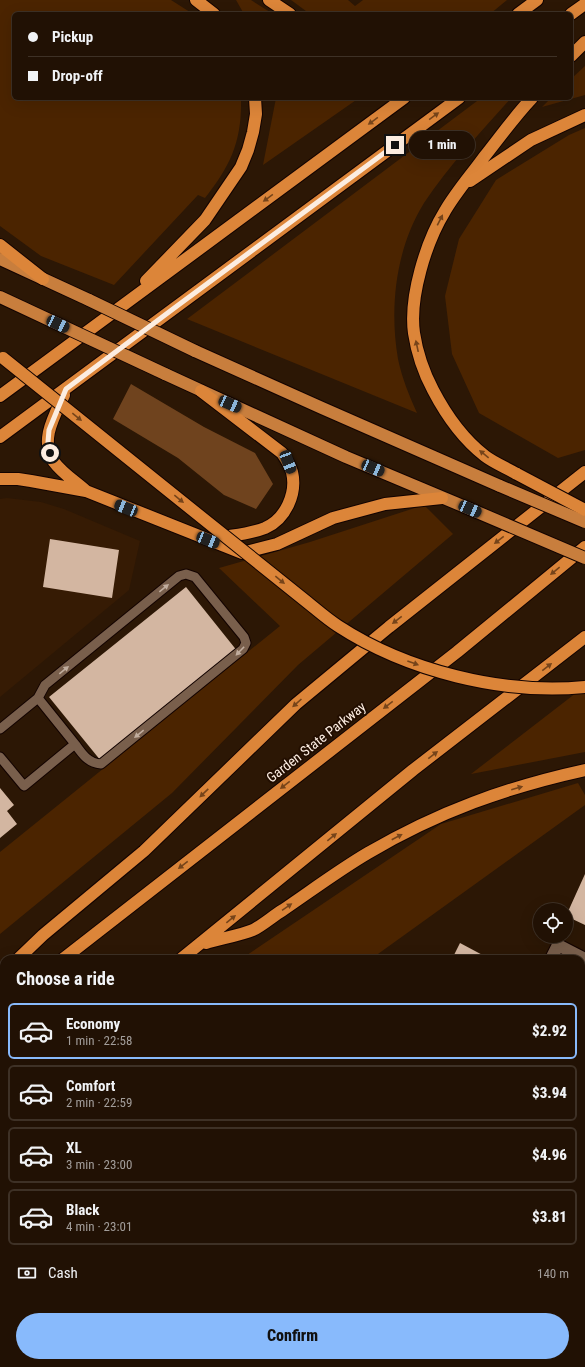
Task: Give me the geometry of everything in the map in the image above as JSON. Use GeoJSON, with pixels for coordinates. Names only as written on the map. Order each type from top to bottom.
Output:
{"type":"FeatureCollection","features":[{"type":"Feature","properties":{"kind":"highway"},"geometry":{"type":"LineString","coordinates":[[196,0],[211,12]]}},
{"type":"Feature","properties":{"kind":"highway"},"geometry":{"type":"LineString","coordinates":[[269,0],[287,12]]}},
{"type":"Feature","properties":{"kind":"highway"},"geometry":{"type":"LineString","coordinates":[[521,12],[537,0]]}},
{"type":"Feature","properties":{"kind":"highway"},"geometry":{"type":"LineString","coordinates":[[573,13],[585,4]]}},
{"type":"Feature","properties":{"kind":"highway"},"geometry":{"type":"LineString","coordinates":[[573,54],[585,42]]}},
{"type":"Feature","properties":{"kind":"highway"},"geometry":{"type":"LineString","coordinates":[[121,307],[205,220],[241,167],[253,132],[256,114],[255,100]]}},
{"type":"Feature","properties":{"kind":"highway"},"geometry":{"type":"LineString","coordinates":[[0,396],[401,100]]}},
{"type":"Feature","properties":{"kind":"highway"},"geometry":{"type":"LineString","coordinates":[[0,437],[456,100]]}},
{"type":"Feature","properties":{"kind":"highway"},"geometry":{"type":"LineString","coordinates":[[530,100],[518,112],[461,187],[445,211],[432,236],[422,263],[417,285],[414,309],[414,332],[419,357],[428,382],[440,405],[469,441],[486,457],[585,510]]}},
{"type":"Feature","properties":{"kind":"highway"},"geometry":{"type":"LineString","coordinates":[[461,187],[531,140],[585,115]]}},
{"type":"Feature","properties":{"kind":"highway"},"geometry":{"type":"LineString","coordinates":[[0,245],[43,279]]}},
{"type":"Feature","properties":{"kind":"highway"},"geometry":{"type":"LineString","coordinates":[[0,259],[195,351],[322,408],[585,522]]}},
{"type":"Feature","properties":{"kind":"highway"},"geometry":{"type":"LineString","coordinates":[[0,297],[200,391],[346,457],[585,558]]}},
{"type":"Feature","properties":{"kind":"highway"},"geometry":{"type":"LineString","coordinates":[[2,356],[338,626],[401,658],[470,680],[505,686],[541,688],[585,687]]}},
{"type":"Feature","properties":{"kind":"highway"},"geometry":{"type":"LineString","coordinates":[[66,389],[49,430],[48,442],[50,453],[54,462],[86,492]]}},
{"type":"Feature","properties":{"kind":"highway"},"geometry":{"type":"LineString","coordinates":[[200,391],[282,453],[290,466],[294,482],[290,502],[276,521],[267,527],[256,531],[208,540]]}},
{"type":"Feature","properties":{"kind":"highway"},"geometry":{"type":"LineString","coordinates":[[22,955],[144,851],[296,704],[389,627],[585,472]]}},
{"type":"Feature","properties":{"kind":"highway"},"geometry":{"type":"LineString","coordinates":[[0,479],[18,479],[86,492],[242,553],[277,544],[340,516],[385,504],[442,498]]}},
{"type":"Feature","properties":{"kind":"highway","name":"Garden State Parkway"},"geometry":{"type":"LineString","coordinates":[[68,955],[457,652],[585,547]]}},
{"type":"Feature","properties":{"kind":"highway"},"geometry":{"type":"LineString","coordinates":[[187,955],[413,770],[585,637]]}},
{"type":"Feature","properties":{"kind":"highway"},"geometry":{"type":"LineString","coordinates":[[201,944],[253,930],[366,854],[396,836],[427,821],[462,806],[497,794],[556,776],[585,770]]}},
{"type":"Feature","properties":{"kind":"street"},"geometry":{"type":"LineString","coordinates":[[553,955],[558,945],[577,955]]}},
{"type":"Feature","properties":{"kind":"lane"},"geometry":{"type":"LineString","coordinates":[[0,729],[38,698],[45,685],[179,576],[186,574],[195,577],[244,637],[246,643],[243,650],[101,764],[94,764],[85,758],[38,698]]}},
{"type":"Feature","properties":{"kind":"lane"},"geometry":{"type":"LineString","coordinates":[[0,757],[24,786],[75,744]]}},
{"type":"Feature","properties":{"kind":"shaded area"},"geometry":{"type":"Polygon","coordinates":[[[0,0],[171,0],[190,12],[12,12],[12,100],[241,100],[241,113],[237,140],[233,152],[222,174],[205,198],[198,195],[114,285],[41,256],[0,226],[0,0]]]}},
{"type":"Feature","properties":{"kind":"shaded area"},"geometry":{"type":"Polygon","coordinates":[[[236,0],[251,0],[270,12],[243,12],[236,0]]]}},
{"type":"Feature","properties":{"kind":"shaded area"},"geometry":{"type":"Polygon","coordinates":[[[291,0],[348,0],[355,6],[363,0],[507,0],[492,12],[307,12],[291,0]]]}},
{"type":"Feature","properties":{"kind":"shaded area"},"geometry":{"type":"Polygon","coordinates":[[[585,66],[585,95],[573,98],[573,77],[585,66]]]}},
{"type":"Feature","properties":{"kind":"shaded area"},"geometry":{"type":"Polygon","coordinates":[[[276,100],[356,100],[263,165],[276,100]]]}},
{"type":"Feature","properties":{"kind":"shaded area"},"geometry":{"type":"Polygon","coordinates":[[[478,100],[509,100],[455,162],[424,203],[414,220],[401,258],[395,299],[395,339],[402,373],[417,413],[187,319],[478,100]]]}},
{"type":"Feature","properties":{"kind":"shaded area"},"geometry":{"type":"Polygon","coordinates":[[[549,100],[567,100],[542,107],[549,100]]]}},
{"type":"Feature","properties":{"kind":"shaded area"},"geometry":{"type":"Polygon","coordinates":[[[585,128],[585,450],[558,458],[479,413],[452,354],[445,296],[459,239],[496,180],[569,135],[585,128]]]}},
{"type":"Feature","properties":{"kind":"shaded area"},"geometry":{"type":"Polygon","coordinates":[[[131,384],[204,427],[255,453],[273,484],[256,509],[224,495],[178,458],[113,419],[131,384]]]}},
{"type":"Feature","properties":{"kind":"shaded area"},"geometry":{"type":"Polygon","coordinates":[[[7,498],[41,502],[64,509],[140,541],[129,590],[0,697],[0,499],[7,498]]]}},
{"type":"Feature","properties":{"kind":"shaded area"},"geometry":{"type":"Polygon","coordinates":[[[424,505],[453,534],[298,665],[172,793],[0,934],[0,852],[280,626],[219,568],[310,542],[424,505]]]}},
{"type":"Feature","properties":{"kind":"shaded area"},"geometry":{"type":"Polygon","coordinates":[[[585,686],[585,752],[471,774],[585,686]]]}},
{"type":"Feature","properties":{"kind":"shaded area"},"geometry":{"type":"Polygon","coordinates":[[[578,783],[585,795],[585,805],[377,955],[247,955],[441,824],[578,783]]]}},
{"type":"Feature","properties":{"kind":"building"},"geometry":{"type":"Polygon","coordinates":[[[50,539],[119,550],[112,598],[43,587],[50,539]]]}},
{"type":"Feature","properties":{"kind":"building"},"geometry":{"type":"Polygon","coordinates":[[[186,587],[238,652],[101,761],[49,697],[186,587]]]}},
{"type":"Feature","properties":{"kind":"building"},"geometry":{"type":"Polygon","coordinates":[[[0,788],[14,805],[7,811],[17,824],[0,838],[0,788]]]}},
{"type":"Feature","properties":{"kind":"building"},"geometry":{"type":"Polygon","coordinates":[[[585,874],[585,925],[573,919],[572,903],[585,874]]]}},
{"type":"Feature","properties":{"kind":"building"},"geometry":{"type":"Polygon","coordinates":[[[460,943],[482,955],[454,955],[460,943]]]}},
{"type":"Feature","properties":{"kind":"route"},"geometry":{"type":"LineString","coordinates":[[50,453],[48,442],[49,430],[66,389],[395,145]]}}]}
